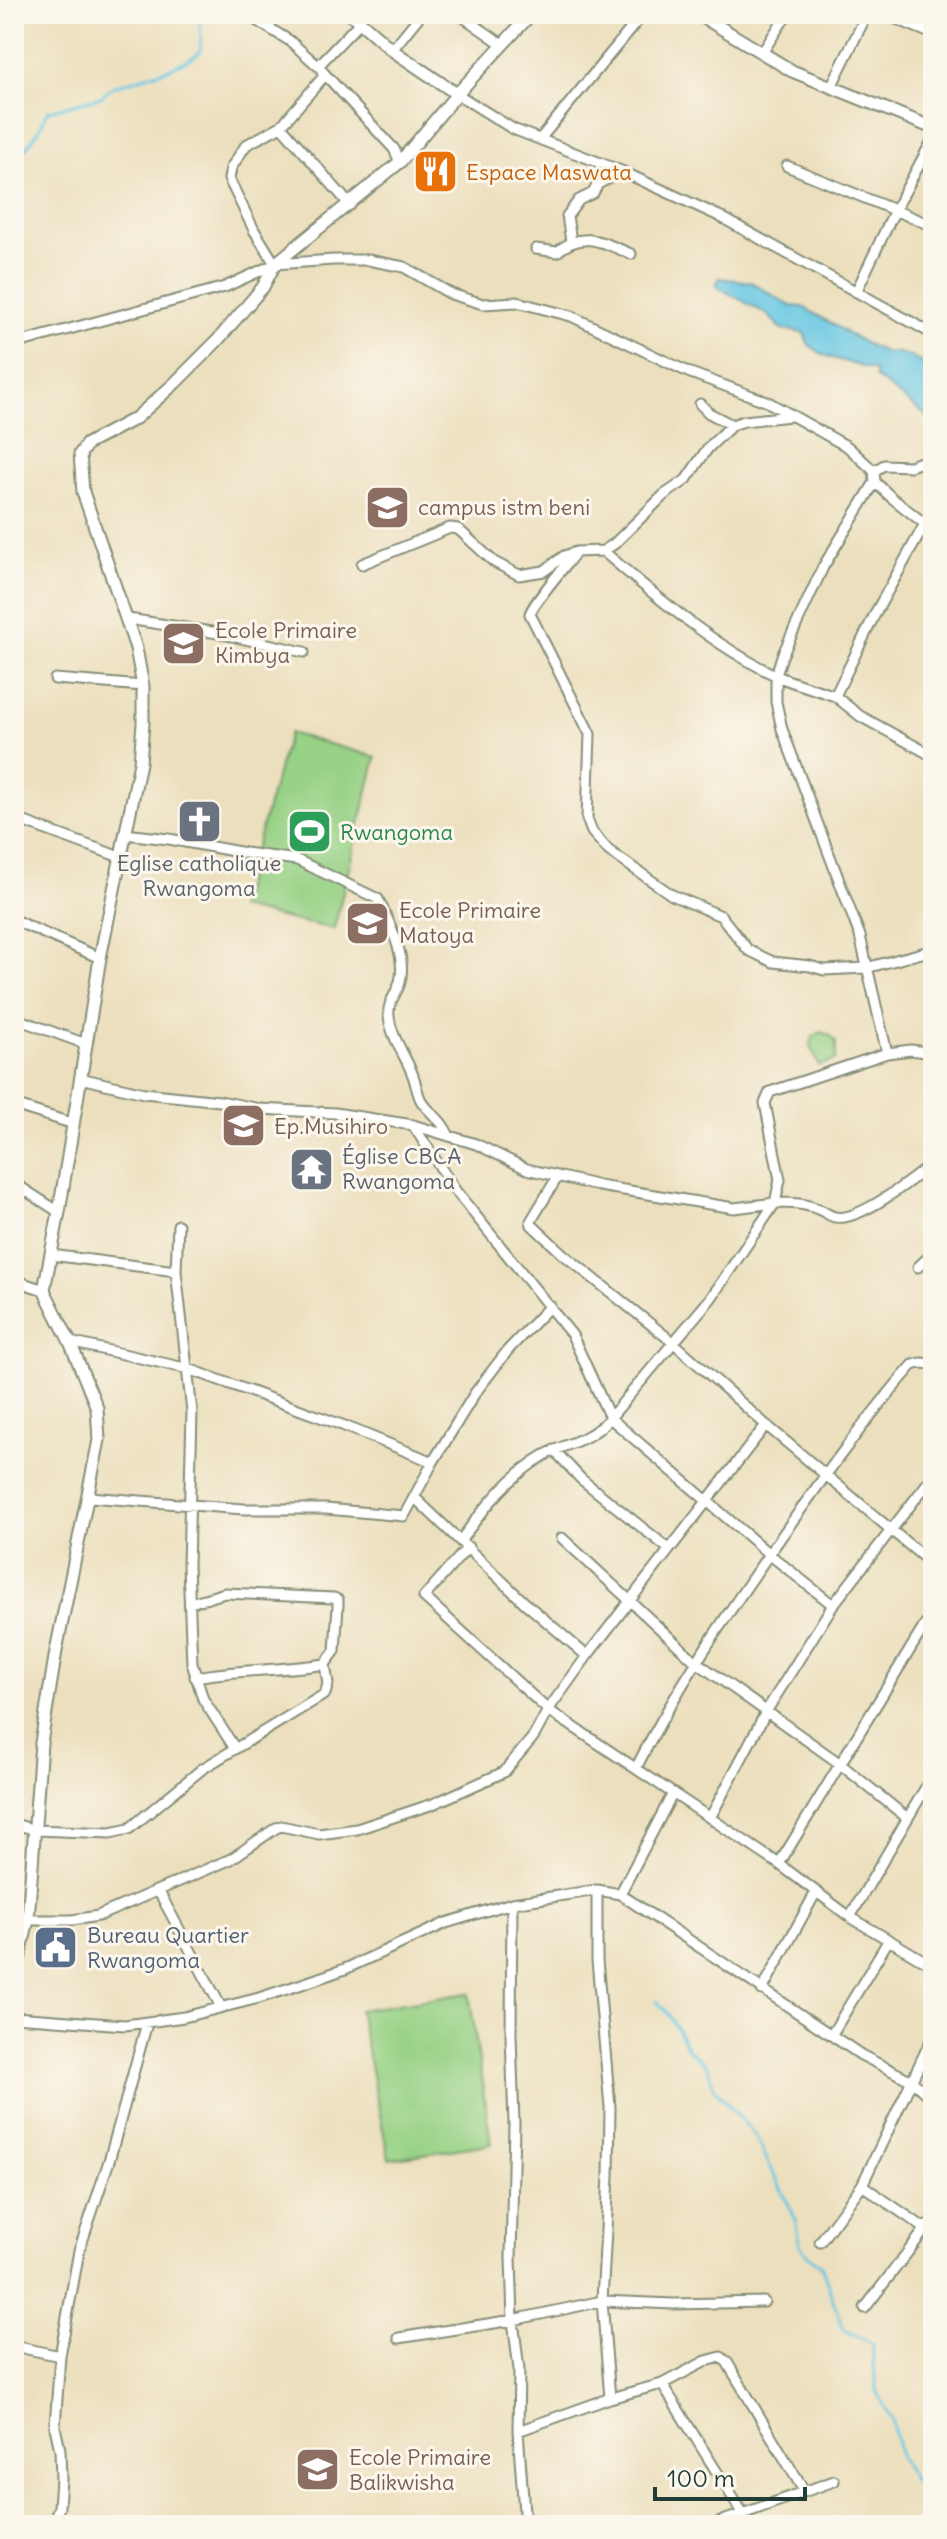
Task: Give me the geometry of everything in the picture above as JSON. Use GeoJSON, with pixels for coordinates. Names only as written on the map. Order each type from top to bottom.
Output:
{"type":"FeatureCollection","features":[{"type":"Feature","properties":{"kind":"street"},"geometry":{"type":"LineString","coordinates":[[246,14],[290,41],[322,70],[394,149],[400,162]]}},
{"type":"Feature","properties":{"kind":"street"},"geometry":{"type":"LineString","coordinates":[[392,50],[421,14]]}},
{"type":"Feature","properties":{"kind":"street"},"geometry":{"type":"LineString","coordinates":[[459,14],[502,44]]}},
{"type":"Feature","properties":{"kind":"street"},"geometry":{"type":"LineString","coordinates":[[14,344],[225,287],[275,264],[374,190],[531,14]]}},
{"type":"Feature","properties":{"kind":"street"},"geometry":{"type":"LineString","coordinates":[[540,139],[643,14]]}},
{"type":"Feature","properties":{"kind":"street"},"geometry":{"type":"LineString","coordinates":[[698,14],[792,71],[933,128]]}},
{"type":"Feature","properties":{"kind":"street"},"geometry":{"type":"LineString","coordinates":[[762,53],[787,14]]}},
{"type":"Feature","properties":{"kind":"street"},"geometry":{"type":"LineString","coordinates":[[831,87],[867,14]]}},
{"type":"Feature","properties":{"kind":"street"},"geometry":{"type":"LineString","coordinates":[[884,14],[933,34]]}},
{"type":"Feature","properties":{"kind":"street"},"geometry":{"type":"LineString","coordinates":[[275,264],[229,179],[231,168],[246,145],[281,126],[355,18],[392,50],[513,129],[621,171],[719,216],[933,334]]}},
{"type":"Feature","properties":{"kind":"street"},"geometry":{"type":"LineString","coordinates":[[281,126],[350,205]]}},
{"type":"Feature","properties":{"kind":"street"},"geometry":{"type":"LineString","coordinates":[[856,292],[933,139]]}},
{"type":"Feature","properties":{"kind":"street"},"geometry":{"type":"LineString","coordinates":[[787,166],[933,226]]}},
{"type":"Feature","properties":{"kind":"street"},"geometry":{"type":"LineString","coordinates":[[571,241],[567,216],[579,200],[593,193],[598,184],[621,171]]}},
{"type":"Feature","properties":{"kind":"street"},"geometry":{"type":"LineString","coordinates":[[536,249],[557,252],[571,241],[596,240],[631,254]]}},
{"type":"Feature","properties":{"kind":"street"},"geometry":{"type":"LineString","coordinates":[[275,264],[368,260],[404,267],[451,294],[483,304],[517,302],[571,316],[719,385],[768,402],[848,447],[874,471],[875,482],[823,567],[782,656],[776,675],[776,702],[782,729],[849,900],[887,1053]]}},
{"type":"Feature","properties":{"kind":"street"},"geometry":{"type":"LineString","coordinates":[[14,1981],[28,1920],[41,1743],[56,1651],[99,1440],[97,1408],[70,1342],[44,1290],[100,958],[140,763],[143,723],[143,686],[136,648],[83,492],[80,454],[87,444],[136,418],[175,383],[217,341],[263,287],[275,264]]}},
{"type":"Feature","properties":{"kind":"street"},"geometry":{"type":"LineString","coordinates":[[700,404],[709,413],[732,425]]}},
{"type":"Feature","properties":{"kind":"street"},"geometry":{"type":"LineString","coordinates":[[362,564],[450,528],[458,529],[494,562],[519,575],[544,571],[564,556],[576,552],[603,551],[664,495],[686,480],[708,448],[732,425],[791,416]]}},
{"type":"Feature","properties":{"kind":"street"},"geometry":{"type":"LineString","coordinates":[[874,471],[884,465],[910,466],[933,458]]}},
{"type":"Feature","properties":{"kind":"street"},"geometry":{"type":"LineString","coordinates":[[835,696],[876,612],[929,524],[875,482]]}},
{"type":"Feature","properties":{"kind":"street"},"geometry":{"type":"LineString","coordinates":[[603,551],[710,636],[776,675],[835,696],[860,716],[933,756]]}},
{"type":"Feature","properties":{"kind":"street"},"geometry":{"type":"LineString","coordinates":[[576,552],[543,596],[532,605],[530,614],[590,734],[587,819],[592,832],[629,867],[672,895],[721,916],[748,950],[773,962],[824,970],[866,968],[933,950]]}},
{"type":"Feature","properties":{"kind":"street"},"geometry":{"type":"LineString","coordinates":[[128,619],[218,633],[304,652]]}},
{"type":"Feature","properties":{"kind":"street"},"geometry":{"type":"LineString","coordinates":[[55,679],[143,686]]}},
{"type":"Feature","properties":{"kind":"street"},"geometry":{"type":"LineString","coordinates":[[14,818],[120,857]]}},
{"type":"Feature","properties":{"kind":"street"},"geometry":{"type":"LineString","coordinates":[[125,834],[297,860],[378,899],[401,961],[400,982],[391,998],[388,1015],[422,1101],[441,1120],[449,1136]]}},
{"type":"Feature","properties":{"kind":"street"},"geometry":{"type":"LineString","coordinates":[[14,920],[100,958]]}},
{"type":"Feature","properties":{"kind":"street"},"geometry":{"type":"LineString","coordinates":[[14,1018],[86,1044]]}},
{"type":"Feature","properties":{"kind":"street"},"geometry":{"type":"LineString","coordinates":[[933,1053],[911,1050],[887,1053],[770,1092],[766,1096],[780,1180],[775,1203],[711,1298],[593,1435],[554,1450],[510,1482],[481,1512],[465,1544],[424,1597],[548,1710],[779,1864],[850,1917],[933,1966]]}},
{"type":"Feature","properties":{"kind":"street"},"geometry":{"type":"LineString","coordinates":[[80,1078],[144,1093],[220,1101],[260,1109],[335,1113],[413,1125],[476,1144],[527,1169],[599,1186],[734,1208],[791,1203],[842,1217],[862,1211],[886,1197],[933,1163]]}},
{"type":"Feature","properties":{"kind":"street"},"geometry":{"type":"LineString","coordinates":[[14,1105],[74,1124]]}},
{"type":"Feature","properties":{"kind":"street"},"geometry":{"type":"LineString","coordinates":[[413,1125],[455,1190],[572,1335],[610,1418],[833,1605]]}},
{"type":"Feature","properties":{"kind":"street"},"geometry":{"type":"LineString","coordinates":[[558,1176],[531,1221],[532,1225],[933,1565]]}},
{"type":"Feature","properties":{"kind":"street"},"geometry":{"type":"LineString","coordinates":[[14,1183],[59,1212]]}},
{"type":"Feature","properties":{"kind":"street"},"geometry":{"type":"LineString","coordinates":[[178,1225],[176,1271],[189,1369],[193,1448],[190,1504],[192,1663],[203,1699],[234,1747]]}},
{"type":"Feature","properties":{"kind":"street"},"geometry":{"type":"LineString","coordinates":[[918,1267],[933,1253]]}},
{"type":"Feature","properties":{"kind":"street"},"geometry":{"type":"LineString","coordinates":[[51,1255],[176,1271]]}},
{"type":"Feature","properties":{"kind":"street"},"geometry":{"type":"LineString","coordinates":[[14,1280],[44,1290]]}},
{"type":"Feature","properties":{"kind":"street"},"geometry":{"type":"LineString","coordinates":[[89,1497],[243,1509],[326,1509],[404,1516],[475,1393],[508,1350],[550,1306]]}},
{"type":"Feature","properties":{"kind":"street"},"geometry":{"type":"LineString","coordinates":[[70,1342],[189,1369],[433,1462]]}},
{"type":"Feature","properties":{"kind":"street"},"geometry":{"type":"LineString","coordinates":[[636,1768],[695,1661],[825,1475],[913,1365],[933,1364]]}},
{"type":"Feature","properties":{"kind":"street"},"geometry":{"type":"LineString","coordinates":[[28,1920],[87,1919],[231,1859],[281,1826],[319,1834],[357,1829],[433,1804],[504,1772],[534,1736],[548,1710],[587,1656],[766,1425]]}},
{"type":"Feature","properties":{"kind":"street"},"geometry":{"type":"LineString","coordinates":[[554,1450],[581,1479],[669,1549]]}},
{"type":"Feature","properties":{"kind":"street"},"geometry":{"type":"LineString","coordinates":[[710,1818],[767,1710],[833,1605],[933,1476]]}},
{"type":"Feature","properties":{"kind":"street"},"geometry":{"type":"LineString","coordinates":[[414,1497],[525,1603],[587,1656]]}},
{"type":"Feature","properties":{"kind":"street"},"geometry":{"type":"LineString","coordinates":[[562,1538],[695,1661],[839,1763],[906,1817]]}},
{"type":"Feature","properties":{"kind":"street"},"geometry":{"type":"LineString","coordinates":[[14,1824],[36,1830],[110,1833],[129,1829],[202,1769],[234,1747],[318,1700],[327,1690],[325,1664],[335,1651],[338,1600],[225,1593],[190,1603]]}},
{"type":"Feature","properties":{"kind":"street"},"geometry":{"type":"LineString","coordinates":[[779,1864],[933,1612]]}},
{"type":"Feature","properties":{"kind":"street"},"geometry":{"type":"LineString","coordinates":[[195,1677],[228,1671],[295,1669],[325,1664]]}},
{"type":"Feature","properties":{"kind":"street"},"geometry":{"type":"LineString","coordinates":[[850,1917],[933,1775]]}},
{"type":"Feature","properties":{"kind":"street"},"geometry":{"type":"LineString","coordinates":[[620,1894],[673,1793]]}},
{"type":"Feature","properties":{"kind":"street"},"geometry":{"type":"LineString","coordinates":[[158,1890],[221,2007]]}},
{"type":"Feature","properties":{"kind":"street"},"geometry":{"type":"LineString","coordinates":[[597,1890],[597,1960],[610,2118],[602,2301],[610,2398]]}},
{"type":"Feature","properties":{"kind":"street"},"geometry":{"type":"LineString","coordinates":[[14,2017],[125,2025],[221,2007],[345,1969],[446,1923],[512,1903],[597,1890],[620,1894],[861,2055],[912,2081],[933,2100]]}},
{"type":"Feature","properties":{"kind":"street"},"geometry":{"type":"LineString","coordinates":[[762,1990],[816,1892]]}},
{"type":"Feature","properties":{"kind":"street"},"geometry":{"type":"LineString","coordinates":[[512,1903],[513,2320],[519,2370],[518,2431],[525,2525]]}},
{"type":"Feature","properties":{"kind":"street"},"geometry":{"type":"LineString","coordinates":[[832,2034],[888,1941]]}},
{"type":"Feature","properties":{"kind":"street"},"geometry":{"type":"LineString","coordinates":[[52,2525],[59,2507],[61,2479],[55,2427],[60,2356],[79,2251],[109,2161],[147,2023]]}},
{"type":"Feature","properties":{"kind":"street"},"geometry":{"type":"LineString","coordinates":[[820,2242],[862,2185],[933,2036]]}},
{"type":"Feature","properties":{"kind":"street"},"geometry":{"type":"LineString","coordinates":[[862,2185],[928,2232]]}},
{"type":"Feature","properties":{"kind":"street"},"geometry":{"type":"LineString","coordinates":[[865,2308],[928,2232],[933,2219]]}},
{"type":"Feature","properties":{"kind":"street"},"geometry":{"type":"LineString","coordinates":[[399,2338],[513,2320],[602,2301],[674,2304],[764,2302]]}},
{"type":"Feature","properties":{"kind":"street"},"geometry":{"type":"LineString","coordinates":[[14,2346],[60,2356]]}},
{"type":"Feature","properties":{"kind":"street"},"geometry":{"type":"LineString","coordinates":[[518,2431],[610,2398],[662,2384],[706,2361],[721,2357],[727,2362],[804,2491]]}},
{"type":"Feature","properties":{"kind":"street"},"geometry":{"type":"LineString","coordinates":[[662,2384],[750,2525]]}},
{"type":"Feature","properties":{"kind":"street"},"geometry":{"type":"LineString","coordinates":[[712,2525],[834,2481]]}},
{"type":"Feature","properties":{"kind":"green space","name":"Rwangoma"},"geometry":{"type":"Polygon","coordinates":[[[289,733],[376,757],[334,929],[238,908],[289,733]]]}},
{"type":"Feature","properties":{"kind":"green space"},"geometry":{"type":"Polygon","coordinates":[[[821,1032],[830,1035],[836,1042],[836,1060],[819,1066],[810,1045],[813,1037],[821,1032]]]}},
{"type":"Feature","properties":{"kind":"green space"},"geometry":{"type":"Polygon","coordinates":[[[469,1993],[491,2144],[389,2159],[359,2010],[469,1993]]]}},
{"type":"Feature","properties":{"kind":"water"},"geometry":{"type":"Polygon","coordinates":[[[719,278],[751,282],[791,306],[803,307],[868,345],[887,353],[912,357],[933,370],[933,421],[875,377],[875,371],[824,355],[809,345],[804,333],[782,329],[768,315],[716,286],[719,278]]]}},
{"type":"Feature","properties":{"kind":"waterway"},"geometry":{"type":"LineString","coordinates":[[14,164],[38,132],[48,111],[101,97],[112,87],[171,68],[197,55],[201,34],[199,14]]}},
{"type":"Feature","properties":{"kind":"waterway"},"geometry":{"type":"LineString","coordinates":[[14,181],[20,193],[14,203]]}},
{"type":"Feature","properties":{"kind":"waterway"},"geometry":{"type":"LineString","coordinates":[[657,2001],[689,2050],[707,2065],[714,2089],[755,2135],[796,2220],[801,2247],[821,2265],[843,2329],[872,2344],[876,2389],[892,2421],[900,2458],[919,2489],[930,2525]]}},
{"type":"Feature","properties":{"kind":"place","name":"Espace Maswata"},"geometry":{"type":"Point","coordinates":[435,172]}},
{"type":"Feature","properties":{"kind":"place","name":"campus istm beni"},"geometry":{"type":"Point","coordinates":[387,507]}},
{"type":"Feature","properties":{"kind":"place","name":"Ecole Primaire Kimbya"},"geometry":{"type":"Point","coordinates":[184,643]}},
{"type":"Feature","properties":{"kind":"place","name":"Eglise catholique Rwangoma"},"geometry":{"type":"Point","coordinates":[199,822]}},
{"type":"Feature","properties":{"kind":"place","name":"Rwangoma"},"geometry":{"type":"Point","coordinates":[309,832]}},
{"type":"Feature","properties":{"kind":"place","name":"Ecole Primaire Matoya"},"geometry":{"type":"Point","coordinates":[368,923]}},
{"type":"Feature","properties":{"kind":"place","name":"Ep.Musihiro"},"geometry":{"type":"Point","coordinates":[243,1126]}},
{"type":"Feature","properties":{"kind":"place","name":"Église CBCA Rwangoma"},"geometry":{"type":"Point","coordinates":[311,1169]}},
{"type":"Feature","properties":{"kind":"place","name":"Bureau Quartier Rwangoma"},"geometry":{"type":"Point","coordinates":[56,1948]}},
{"type":"Feature","properties":{"kind":"place","name":"Ecole Primaire Balikwisha"},"geometry":{"type":"Point","coordinates":[318,2470]}}]}
